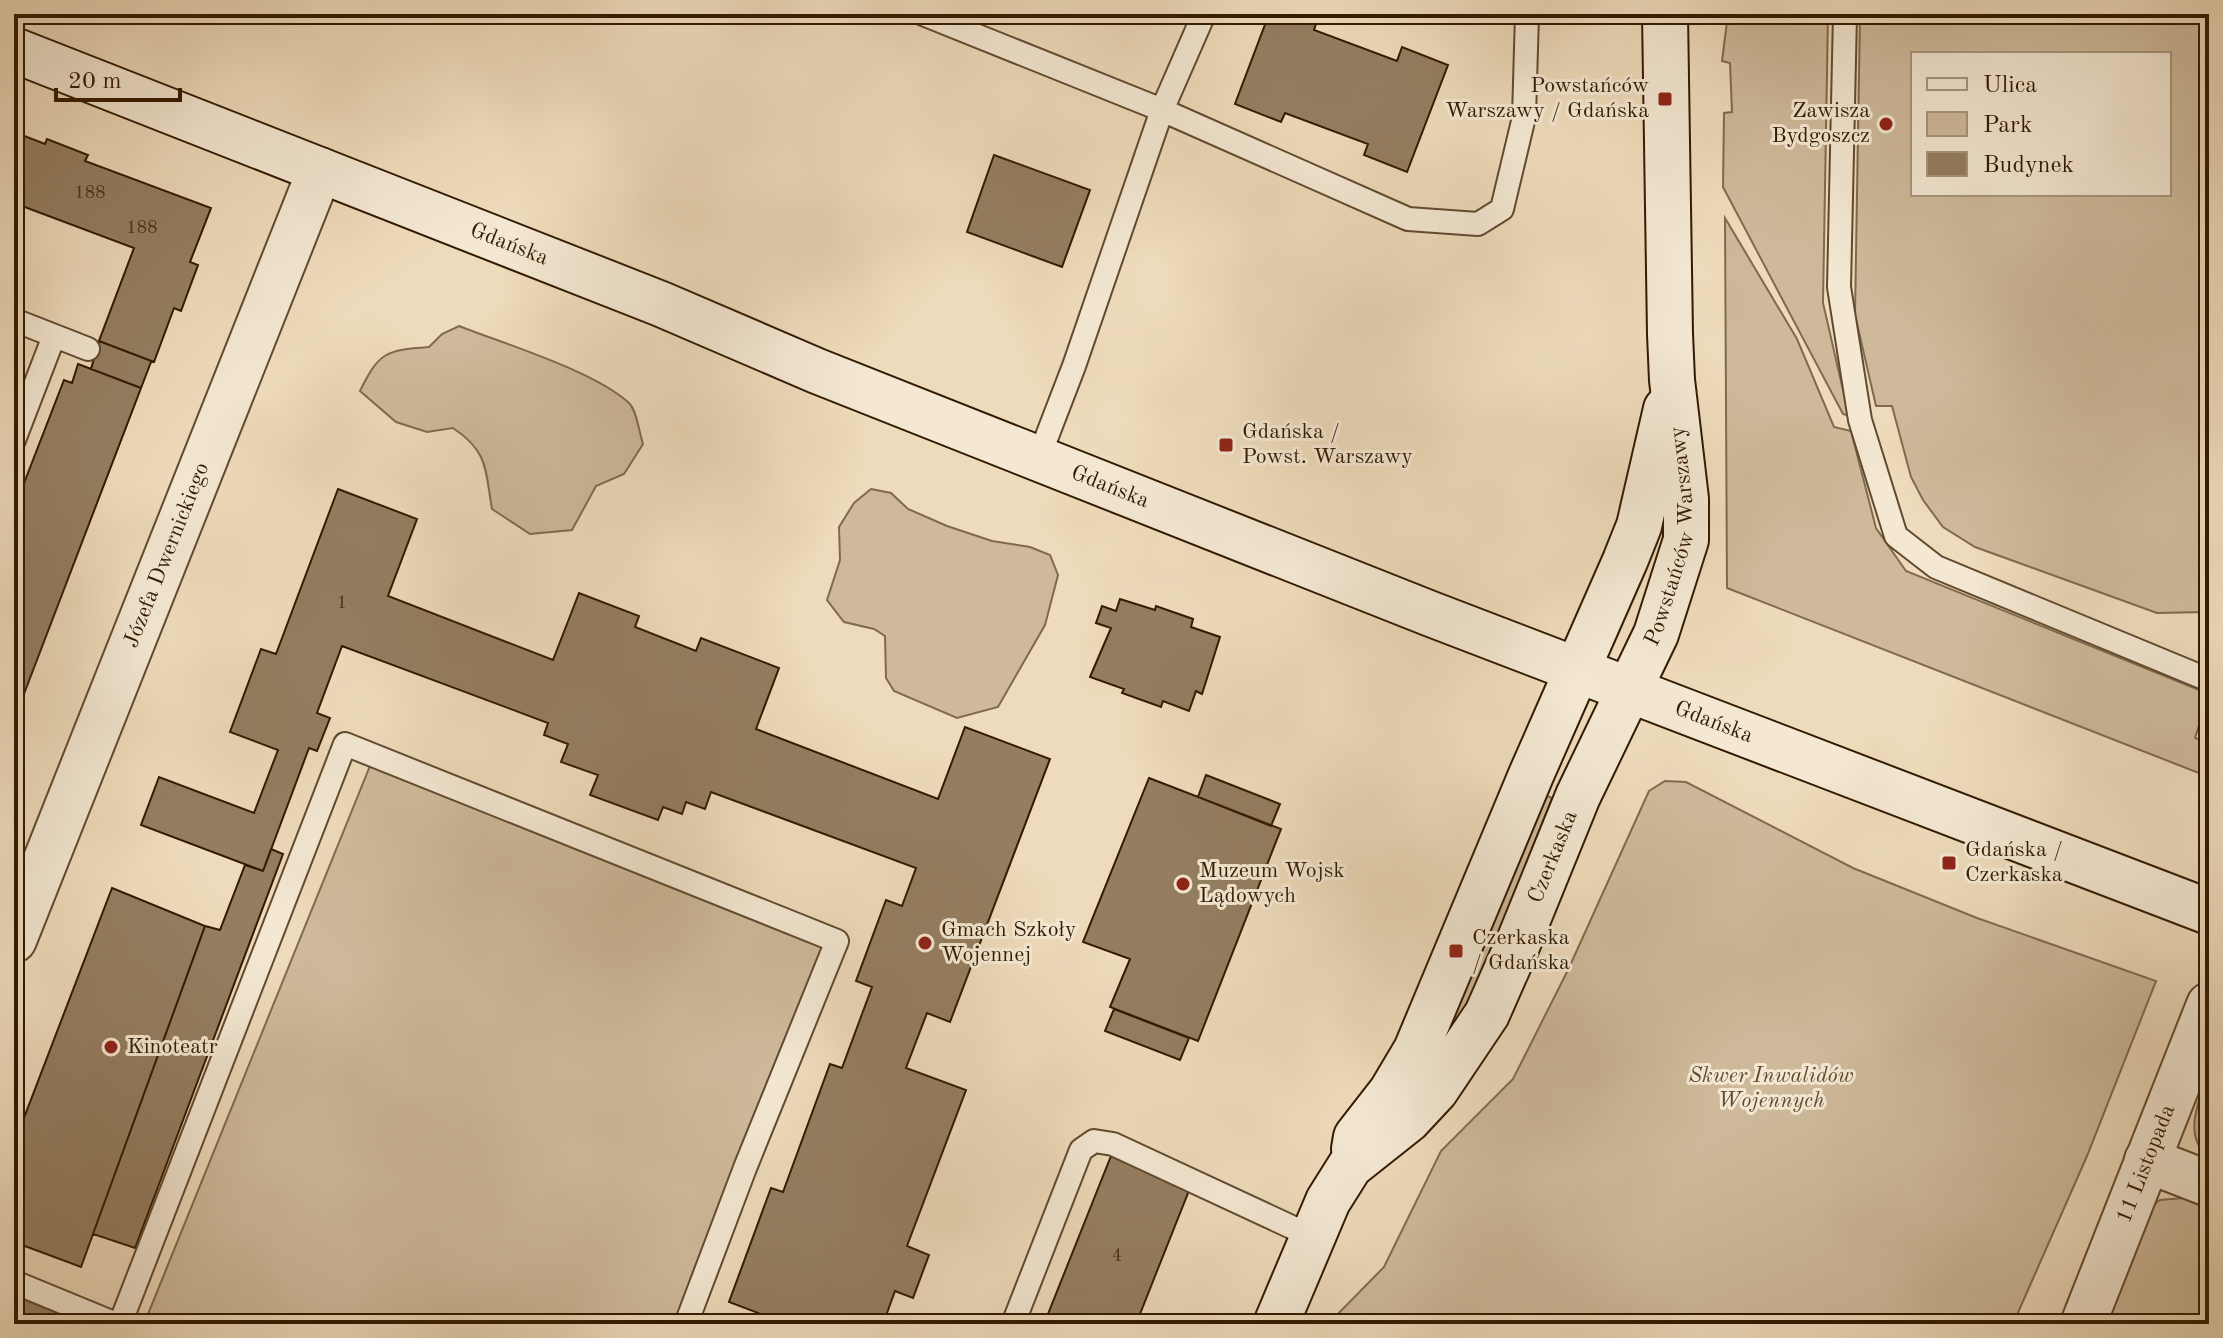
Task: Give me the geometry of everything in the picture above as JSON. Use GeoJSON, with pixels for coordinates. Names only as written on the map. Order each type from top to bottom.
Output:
{"type":"FeatureCollection","features":[{"type":"Feature","properties":{"kind":"street","name":"Powstańców Warszawy"},"geometry":{"type":"LineString","coordinates":[[1631,689],[1663,616],[1686,540],[1686,499],[1672,380],[1665,14]]}},
{"type":"Feature","properties":{"kind":"street","name":"Gdańska"},"geometry":{"type":"LineString","coordinates":[[14,50],[661,304],[817,371],[1431,614],[2209,912]]}},
{"type":"Feature","properties":{"kind":"street","name":"Józefa Dwernickiego"},"geometry":{"type":"LineString","coordinates":[[14,940],[320,170]]}},
{"type":"Feature","properties":{"kind":"street","name":"Powstańców Warszawy"},"geometry":{"type":"LineString","coordinates":[[1578,669],[1639,526],[1672,380]]}},
{"type":"Feature","properties":{"kind":"street","name":"Czerkaska"},"geometry":{"type":"LineString","coordinates":[[1350,1166],[1356,1137],[1391,1092],[1416,1050],[1578,669]]}},
{"type":"Feature","properties":{"kind":"street","name":"Czerkaska"},"geometry":{"type":"LineString","coordinates":[[1276,1324],[1328,1201],[1350,1166],[1408,1120],[1436,1090],[1487,1014],[1506,975],[1578,796],[1631,689]]}},
{"type":"Feature","properties":{"kind":"street","name":"11 Listopada"},"geometry":{"type":"LineString","coordinates":[[2083,1324],[2209,1005]]}},
{"type":"Feature","properties":{"kind":"street"},"geometry":{"type":"LineString","coordinates":[[2147,1160],[2209,1184]]}},
{"type":"Feature","properties":{"kind":"lane"},"geometry":{"type":"LineString","coordinates":[[923,14],[1162,110],[1408,219],[1478,224],[1502,209],[1524,117],[1527,14]]}},
{"type":"Feature","properties":{"kind":"lane"},"geometry":{"type":"LineString","coordinates":[[1039,457],[1074,366],[1162,110],[1204,14]]}},
{"type":"Feature","properties":{"kind":"lane"},"geometry":{"type":"LineString","coordinates":[[1845,14],[1839,287],[1860,420],[1896,536],[1936,567],[2209,680]]}},
{"type":"Feature","properties":{"kind":"lane"},"geometry":{"type":"LineString","coordinates":[[14,320],[88,349]]}},
{"type":"Feature","properties":{"kind":"lane"},"geometry":{"type":"LineString","coordinates":[[14,440],[54,336]]}},
{"type":"Feature","properties":{"kind":"lane"},"geometry":{"type":"LineString","coordinates":[[14,1282],[118,1324],[345,744],[837,941],[686,1324]]}},
{"type":"Feature","properties":{"kind":"lane"},"geometry":{"type":"LineString","coordinates":[[1013,1324],[1081,1150],[1094,1141],[1113,1144],[1313,1237]]}},
{"type":"Feature","properties":{"kind":"green space"},"geometry":{"type":"Polygon","coordinates":[[[1728,14],[1828,14],[1823,303],[1849,416],[1843,414],[1723,187],[1724,113],[1732,112],[1730,63],[1722,61],[1728,14]]]}},
{"type":"Feature","properties":{"kind":"green space"},"geometry":{"type":"Polygon","coordinates":[[[1860,14],[2209,14],[2206,612],[2157,613],[1975,547],[1943,527],[1923,500],[1911,477],[1892,406],[1876,406],[1855,315],[1860,14]]]}},
{"type":"Feature","properties":{"kind":"green space"},"geometry":{"type":"Polygon","coordinates":[[[1725,218],[1797,339],[1834,427],[1851,431],[1876,528],[1906,571],[2209,694],[2195,738],[2209,743],[2209,777],[1727,588],[1725,218]]]}},
{"type":"Feature","properties":{"kind":"green space"},"geometry":{"type":"Polygon","coordinates":[[[459,326],[572,369],[614,391],[632,407],[643,444],[624,474],[596,486],[572,530],[530,534],[492,509],[483,463],[465,437],[453,428],[427,432],[396,422],[360,391],[373,368],[386,356],[393,352],[429,347],[442,334],[459,326]]]}},
{"type":"Feature","properties":{"kind":"green space"},"geometry":{"type":"Polygon","coordinates":[[[871,489],[891,493],[908,509],[947,526],[1050,555],[1058,575],[1045,625],[998,707],[957,718],[894,691],[886,678],[885,636],[874,629],[844,622],[827,600],[840,560],[839,527],[854,503],[871,489]]]}},
{"type":"Feature","properties":{"kind":"green space"},"geometry":{"type":"Polygon","coordinates":[[[374,756],[835,944],[681,1324],[144,1324],[374,756]]]}},
{"type":"Feature","properties":{"kind":"green space","name":"Skwer Inwalidów Wojennych"},"geometry":{"type":"Polygon","coordinates":[[[1665,781],[1686,782],[1853,868],[1977,918],[2156,981],[2087,1156],[2013,1324],[1328,1324],[1384,1267],[1441,1151],[1513,1079],[1568,970],[1649,791],[1665,781]]]}},
{"type":"Feature","properties":{"kind":"green space"},"geometry":{"type":"Polygon","coordinates":[[[1536,791],[1552,798],[1477,991],[1446,1043],[1444,1025],[1536,791]]]}},
{"type":"Feature","properties":{"kind":"green space"},"geometry":{"type":"Polygon","coordinates":[[[2209,1071],[2209,1157],[2201,1148],[2194,1128],[2209,1071]]]}},
{"type":"Feature","properties":{"kind":"green space"},"geometry":{"type":"Polygon","coordinates":[[[2183,1198],[2209,1209],[2209,1324],[2102,1324],[2147,1209],[2160,1200],[2183,1198]]]}},
{"type":"Feature","properties":{"kind":"building"},"geometry":{"type":"Polygon","coordinates":[[[1269,14],[1319,14],[1314,30],[1397,61],[1402,47],[1448,65],[1407,172],[1364,155],[1368,144],[1285,113],[1281,122],[1235,104],[1269,14]]]}},
{"type":"Feature","properties":{"kind":"building"},"geometry":{"type":"Polygon","coordinates":[[[14,132],[45,144],[47,139],[88,155],[85,161],[211,208],[190,262],[198,265],[181,311],[174,308],[154,362],[99,341],[134,248],[14,203],[14,132]]]}},
{"type":"Feature","properties":{"kind":"building"},"geometry":{"type":"Polygon","coordinates":[[[994,155],[1090,190],[1062,267],[967,232],[994,155]]]}},
{"type":"Feature","properties":{"kind":"building"},"geometry":{"type":"Polygon","coordinates":[[[99,341],[154,362],[151,362],[141,388],[91,369],[99,341]]]}},
{"type":"Feature","properties":{"kind":"building"},"geometry":{"type":"Polygon","coordinates":[[[78,364],[141,388],[14,720],[14,509],[64,380],[72,383],[78,364]]]}},
{"type":"Feature","properties":{"kind":"building","name":"Gmach Szkoły Wojennej"},"geometry":{"type":"Polygon","coordinates":[[[338,489],[417,519],[388,596],[553,660],[579,593],[639,616],[635,627],[696,651],[701,638],[779,668],[756,729],[938,799],[965,727],[1050,759],[950,1022],[927,1013],[906,1068],[966,1090],[907,1246],[929,1255],[913,1298],[895,1291],[883,1324],[773,1324],[774,1319],[729,1302],[771,1188],[783,1192],[830,1064],[842,1068],[872,987],[856,981],[886,900],[902,906],[916,868],[711,792],[705,809],[686,802],[682,814],[663,807],[658,820],[590,795],[598,775],[561,762],[568,744],[544,735],[548,723],[342,646],[317,713],[330,718],[317,751],[309,748],[263,871],[141,825],[159,777],[254,813],[278,750],[230,732],[261,649],[276,654],[338,489]]]}},
{"type":"Feature","properties":{"kind":"building"},"geometry":{"type":"Polygon","coordinates":[[[1120,599],[1155,610],[1156,606],[1193,619],[1191,627],[1220,637],[1202,694],[1196,691],[1189,711],[1163,701],[1161,707],[1090,677],[1111,628],[1096,623],[1102,606],[1116,611],[1120,599]]]}},
{"type":"Feature","properties":{"kind":"building"},"geometry":{"type":"Polygon","coordinates":[[[1206,775],[1280,804],[1271,826],[1198,797],[1206,775]]]}},
{"type":"Feature","properties":{"kind":"building","name":"Muzeum Wojsk Lądowych"},"geometry":{"type":"Polygon","coordinates":[[[1149,778],[1281,829],[1198,1041],[1110,1007],[1130,959],[1083,942],[1149,778]]]}},
{"type":"Feature","properties":{"kind":"building"},"geometry":{"type":"Polygon","coordinates":[[[271,849],[283,854],[135,1248],[93,1234],[205,926],[220,930],[245,865],[263,871],[271,849]]]}},
{"type":"Feature","properties":{"kind":"building"},"geometry":{"type":"Polygon","coordinates":[[[112,888],[205,926],[81,1267],[14,1242],[14,1144],[112,888]]]}},
{"type":"Feature","properties":{"kind":"building"},"geometry":{"type":"Polygon","coordinates":[[[1114,1009],[1189,1038],[1180,1060],[1105,1031],[1114,1009]]]}},
{"type":"Feature","properties":{"kind":"building"},"geometry":{"type":"Polygon","coordinates":[[[1111,1156],[1190,1188],[1136,1324],[1044,1324],[1111,1156]]]}},
{"type":"Feature","properties":{"kind":"building"},"geometry":{"type":"Polygon","coordinates":[[[14,1295],[76,1320],[75,1324],[14,1324],[14,1295]]]}},
{"type":"Feature","properties":{"kind":"place","name":"Powstańców Warszawy / Gdańska"},"geometry":{"type":"Point","coordinates":[1665,99]}},
{"type":"Feature","properties":{"kind":"place","name":"Zawisza Bydgoszcz"},"geometry":{"type":"Point","coordinates":[1886,124]}},
{"type":"Feature","properties":{"kind":"place","name":"Gdańska / Powst. Warszawy"},"geometry":{"type":"Point","coordinates":[1226,445]}},
{"type":"Feature","properties":{"kind":"place","name":"Gdańska / Czerkaska"},"geometry":{"type":"Point","coordinates":[1949,863]}},
{"type":"Feature","properties":{"kind":"place","name":"Muzeum Wojsk Lądowych"},"geometry":{"type":"Point","coordinates":[1183,884]}},
{"type":"Feature","properties":{"kind":"place","name":"Gmach Szkoły Wojennej"},"geometry":{"type":"Point","coordinates":[925,943]}},
{"type":"Feature","properties":{"kind":"place","name":"Czerkaska / Gdańska"},"geometry":{"type":"Point","coordinates":[1456,951]}},
{"type":"Feature","properties":{"kind":"place","name":"Kinoteatr"},"geometry":{"type":"Point","coordinates":[111,1047]}}]}
